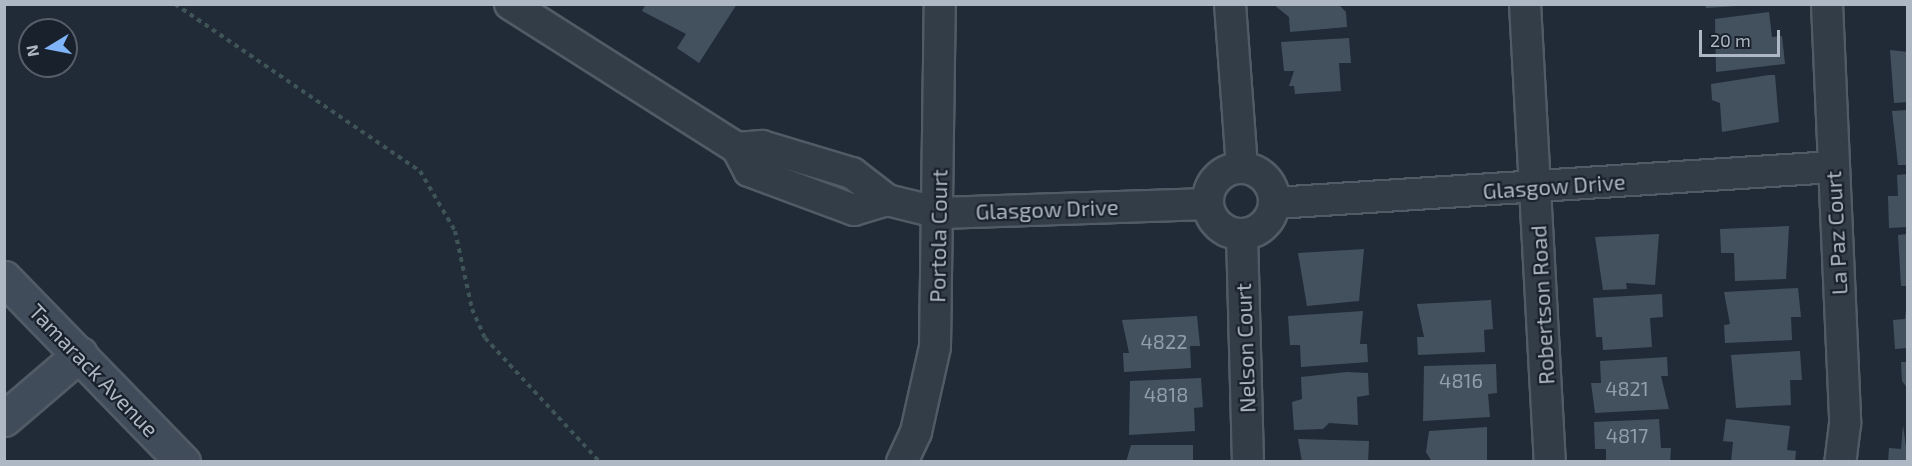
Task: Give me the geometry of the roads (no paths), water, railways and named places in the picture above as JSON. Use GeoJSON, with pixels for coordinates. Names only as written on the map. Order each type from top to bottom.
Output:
{"type":"FeatureCollection","features":[{"type":"Feature","properties":{"kind":"main road","name":"Tamarack Avenue"},"geometry":{"type":"LineString","coordinates":[[4,278],[183,462]]}},
{"type":"Feature","properties":{"kind":"main road"},"geometry":{"type":"LineString","coordinates":[[4,419],[80,354]]}},
{"type":"Feature","properties":{"kind":"street"},"geometry":{"type":"LineString","coordinates":[[510,4],[737,148],[749,171],[854,210],[887,200]]}},
{"type":"Feature","properties":{"kind":"street","name":"Portola Court"},"geometry":{"type":"LineString","coordinates":[[902,462],[916,432],[935,346],[940,213],[939,4]]}},
{"type":"Feature","properties":{"kind":"street"},"geometry":{"type":"LineString","coordinates":[[1230,4],[1242,168]]}},
{"type":"Feature","properties":{"kind":"street","name":"Robertson Road"},"geometry":{"type":"LineString","coordinates":[[1525,4],[1538,188],[1550,462]]}},
{"type":"Feature","properties":{"kind":"street","name":"La Paz Court"},"geometry":{"type":"LineString","coordinates":[[1827,4],[1845,423],[1840,462]]}},
{"type":"Feature","properties":{"kind":"street","name":"Glasgow Drive"},"geometry":{"type":"LineString","coordinates":[[737,148],[762,146],[852,173],[887,200],[940,213],[1208,204]]}},
{"type":"Feature","properties":{"kind":"street"},"geometry":{"type":"LineString","coordinates":[[801,190],[812,161]]}},
{"type":"Feature","properties":{"kind":"street","name":"Glasgow Drive"},"geometry":{"type":"LineString","coordinates":[[1275,203],[1538,188],[1833,167]]}},
{"type":"Feature","properties":{"kind":"street"},"geometry":{"type":"LineString","coordinates":[[1242,168],[1262,176],[1275,203],[1265,225],[1242,234],[1217,224],[1208,204],[1221,175],[1242,168]]}},
{"type":"Feature","properties":{"kind":"street","name":"Nelson Court"},"geometry":{"type":"LineString","coordinates":[[1242,234],[1248,462]]}}]}
